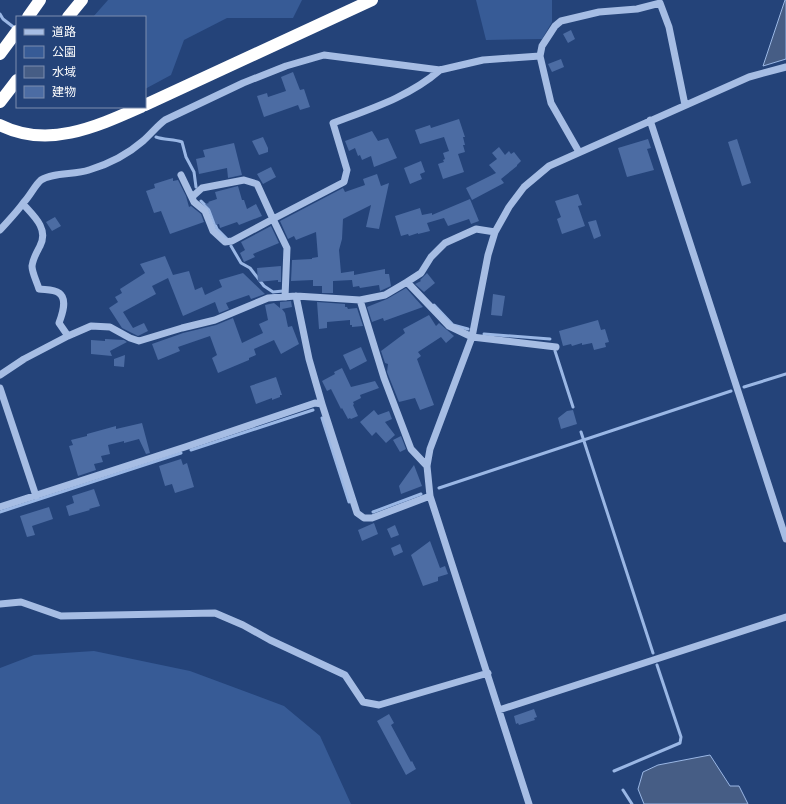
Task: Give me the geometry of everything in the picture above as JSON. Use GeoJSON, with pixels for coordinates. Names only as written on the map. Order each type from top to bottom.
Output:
{"type":"FeatureCollection","features":[{"type":"Feature","properties":{"kind":"highway"},"geometry":{"type":"LineString","coordinates":[[29,16],[40,0]]}},
{"type":"Feature","properties":{"kind":"highway"},"geometry":{"type":"LineString","coordinates":[[146,105],[372,0]]}},
{"type":"Feature","properties":{"kind":"highway"},"geometry":{"type":"LineString","coordinates":[[0,54],[16,32]]}},
{"type":"Feature","properties":{"kind":"highway"},"geometry":{"type":"LineString","coordinates":[[0,102],[16,81]]}},
{"type":"Feature","properties":{"kind":"highway"},"geometry":{"type":"LineString","coordinates":[[0,125],[24,134],[40,136],[67,134],[88,130],[139,108]]}},
{"type":"Feature","properties":{"kind":"street"},"geometry":{"type":"LineString","coordinates":[[579,152],[550,103],[540,56],[542,46],[555,26],[561,21],[599,12],[636,9],[660,2],[669,27],[685,105]]}},
{"type":"Feature","properties":{"kind":"street"},"geometry":{"type":"LineString","coordinates":[[0,230],[23,204],[41,180],[52,176],[89,171],[113,161],[144,140],[165,120],[243,83],[286,66],[324,55],[440,70],[483,60],[540,56]]}},
{"type":"Feature","properties":{"kind":"street"},"geometry":{"type":"LineString","coordinates":[[529,804],[430,496],[428,466],[430,449],[472,337],[488,255],[495,232],[509,207],[524,187],[549,166],[749,77],[786,66]]}},
{"type":"Feature","properties":{"kind":"street"},"geometry":{"type":"LineString","coordinates":[[181,175],[194,202],[205,211],[213,231],[226,242],[232,241],[344,182],[347,170],[333,123],[396,99],[428,80],[440,70]]}},
{"type":"Feature","properties":{"kind":"street"},"geometry":{"type":"LineString","coordinates":[[650,120],[786,539]]}},
{"type":"Feature","properties":{"kind":"street"},"geometry":{"type":"LineString","coordinates":[[192,198],[202,188],[244,180],[257,184],[287,248],[285,297]]}},
{"type":"Feature","properties":{"kind":"street"},"geometry":{"type":"LineString","coordinates":[[23,204],[39,221],[43,233],[43,241],[33,259],[32,268],[39,289],[51,290],[59,293],[63,299],[64,311],[59,323],[68,336]]}},
{"type":"Feature","properties":{"kind":"street"},"geometry":{"type":"LineString","coordinates":[[0,375],[24,359],[91,326],[110,327],[130,338],[139,341],[215,320],[268,298],[296,296],[360,300],[384,295],[421,273],[431,257],[445,243],[476,229],[495,232]]}},
{"type":"Feature","properties":{"kind":"street"},"geometry":{"type":"LineString","coordinates":[[407,282],[449,326],[472,337],[556,348]]}},
{"type":"Feature","properties":{"kind":"street"},"geometry":{"type":"LineString","coordinates":[[296,296],[309,359],[357,513],[364,518],[372,518],[430,496]]}},
{"type":"Feature","properties":{"kind":"street"},"geometry":{"type":"LineString","coordinates":[[360,300],[384,378],[411,449],[428,466]]}},
{"type":"Feature","properties":{"kind":"street"},"geometry":{"type":"LineString","coordinates":[[0,388],[36,496]]}},
{"type":"Feature","properties":{"kind":"street"},"geometry":{"type":"LineString","coordinates":[[0,507],[315,403],[322,404]]}},
{"type":"Feature","properties":{"kind":"street"},"geometry":{"type":"LineString","coordinates":[[0,604],[21,602],[61,616],[215,613],[243,625],[270,640],[344,675],[363,702],[379,705],[488,673]]}},
{"type":"Feature","properties":{"kind":"street"},"geometry":{"type":"LineString","coordinates":[[499,710],[786,617]]}},
{"type":"Feature","properties":{"kind":"green space"},"geometry":{"type":"Polygon","coordinates":[[[108,0],[302,0],[293,18],[227,18],[184,40],[171,75],[146,88],[146,16],[94,16],[108,0]]]}},
{"type":"Feature","properties":{"kind":"green space"},"geometry":{"type":"Polygon","coordinates":[[[476,0],[552,0],[552,22],[542,39],[486,40],[476,0]]]}},
{"type":"Feature","properties":{"kind":"green space"},"geometry":{"type":"Polygon","coordinates":[[[94,651],[190,671],[284,706],[320,736],[351,804],[0,804],[0,668],[34,655],[94,651]]]}},
{"type":"Feature","properties":{"kind":"water"},"geometry":{"type":"Polygon","coordinates":[[[785,0],[786,59],[763,66],[785,0]]]}},
{"type":"Feature","properties":{"kind":"water"},"geometry":{"type":"Polygon","coordinates":[[[710,755],[730,786],[739,786],[748,804],[644,804],[638,789],[643,772],[658,765],[710,755]]]}},
{"type":"Feature","properties":{"kind":"building"},"geometry":{"type":"Polygon","coordinates":[[[571,30],[575,39],[568,43],[563,34],[571,30]]]}},
{"type":"Feature","properties":{"kind":"building"},"geometry":{"type":"Polygon","coordinates":[[[561,59],[564,67],[552,72],[548,64],[561,59]]]}},
{"type":"Feature","properties":{"kind":"building"},"geometry":{"type":"Polygon","coordinates":[[[293,72],[300,90],[304,89],[310,107],[300,110],[298,105],[264,117],[257,96],[267,93],[268,97],[286,91],[281,77],[293,72]]]}},
{"type":"Feature","properties":{"kind":"building"},"geometry":{"type":"Polygon","coordinates":[[[459,119],[465,137],[463,137],[465,145],[463,145],[465,152],[458,154],[464,172],[443,179],[438,164],[444,162],[443,160],[445,159],[443,153],[449,151],[444,137],[420,144],[415,130],[430,125],[431,128],[459,119]]]}},
{"type":"Feature","properties":{"kind":"building"},"geometry":{"type":"Polygon","coordinates":[[[372,131],[378,141],[388,138],[397,158],[374,167],[371,156],[362,160],[360,155],[358,156],[355,148],[349,151],[345,141],[372,131]]]}},
{"type":"Feature","properties":{"kind":"building"},"geometry":{"type":"Polygon","coordinates":[[[263,137],[268,148],[268,152],[259,155],[252,141],[263,137]]]}},
{"type":"Feature","properties":{"kind":"building"},"geometry":{"type":"Polygon","coordinates":[[[648,139],[651,148],[647,149],[654,170],[627,177],[618,148],[648,139]]]}},
{"type":"Feature","properties":{"kind":"building"},"geometry":{"type":"Polygon","coordinates":[[[737,139],[751,183],[742,186],[728,142],[737,139]]]}},
{"type":"Feature","properties":{"kind":"building"},"geometry":{"type":"Polygon","coordinates":[[[234,143],[242,175],[228,178],[227,168],[199,174],[196,159],[205,157],[203,150],[234,143]]]}},
{"type":"Feature","properties":{"kind":"building"},"geometry":{"type":"Polygon","coordinates":[[[499,147],[505,155],[509,151],[511,154],[514,152],[521,161],[501,179],[504,183],[472,200],[466,188],[496,173],[489,165],[497,159],[492,153],[499,147]]]}},
{"type":"Feature","properties":{"kind":"building"},"geometry":{"type":"Polygon","coordinates":[[[421,161],[425,172],[420,174],[422,179],[410,184],[404,168],[421,161]]]}},
{"type":"Feature","properties":{"kind":"building"},"geometry":{"type":"Polygon","coordinates":[[[271,167],[276,177],[263,184],[257,174],[271,167]]]}},
{"type":"Feature","properties":{"kind":"building"},"geometry":{"type":"Polygon","coordinates":[[[377,174],[381,186],[389,183],[379,229],[366,227],[371,205],[343,219],[342,239],[339,250],[341,273],[354,271],[354,275],[385,269],[385,274],[389,274],[391,286],[380,291],[379,285],[360,288],[359,286],[353,287],[352,280],[333,281],[333,293],[322,293],[322,286],[313,286],[313,280],[291,281],[292,260],[312,259],[318,257],[316,232],[296,240],[294,236],[288,239],[280,221],[343,188],[345,192],[365,185],[363,179],[377,174]]]}},
{"type":"Feature","properties":{"kind":"building"},"geometry":{"type":"Polygon","coordinates":[[[173,178],[173,181],[178,180],[186,196],[189,207],[191,206],[201,214],[204,222],[170,234],[161,211],[154,213],[146,191],[155,188],[154,184],[173,178]]]}},
{"type":"Feature","properties":{"kind":"building"},"geometry":{"type":"Polygon","coordinates":[[[238,186],[242,200],[244,200],[247,209],[256,204],[262,216],[239,225],[237,222],[220,228],[219,224],[216,225],[210,209],[205,204],[217,199],[215,192],[238,186]]]}},
{"type":"Feature","properties":{"kind":"building"},"geometry":{"type":"Polygon","coordinates":[[[578,194],[582,205],[578,206],[585,226],[562,234],[557,219],[561,217],[555,201],[578,194]]]}},
{"type":"Feature","properties":{"kind":"building"},"geometry":{"type":"Polygon","coordinates":[[[470,199],[479,221],[471,224],[469,219],[448,226],[444,218],[427,223],[430,231],[409,236],[408,234],[401,236],[395,216],[420,208],[422,215],[432,213],[432,215],[470,199]]]}},
{"type":"Feature","properties":{"kind":"building"},"geometry":{"type":"Polygon","coordinates":[[[55,217],[61,226],[52,231],[46,222],[55,217]]]}},
{"type":"Feature","properties":{"kind":"building"},"geometry":{"type":"Polygon","coordinates":[[[596,220],[601,236],[594,239],[588,222],[596,220]]]}},
{"type":"Feature","properties":{"kind":"building"},"geometry":{"type":"Polygon","coordinates":[[[271,226],[279,243],[253,254],[255,257],[244,262],[240,253],[245,250],[241,242],[271,226]]]}},
{"type":"Feature","properties":{"kind":"building"},"geometry":{"type":"Polygon","coordinates":[[[165,256],[173,275],[189,271],[195,290],[202,287],[205,295],[222,287],[219,280],[243,273],[265,294],[251,299],[249,295],[226,303],[229,309],[219,313],[215,302],[183,316],[168,278],[152,286],[156,294],[123,312],[133,328],[144,323],[148,331],[138,336],[122,328],[109,308],[118,302],[115,297],[122,293],[120,289],[145,273],[140,264],[165,256]]]}},
{"type":"Feature","properties":{"kind":"building"},"geometry":{"type":"Polygon","coordinates":[[[281,266],[281,282],[278,282],[278,280],[258,282],[257,268],[281,266]]]}},
{"type":"Feature","properties":{"kind":"building"},"geometry":{"type":"Polygon","coordinates":[[[427,273],[435,283],[424,292],[415,284],[421,281],[420,280],[427,273]]]}},
{"type":"Feature","properties":{"kind":"building"},"geometry":{"type":"Polygon","coordinates":[[[406,288],[423,307],[384,321],[383,318],[372,322],[367,307],[387,299],[406,288]]]}},
{"type":"Feature","properties":{"kind":"building"},"geometry":{"type":"Polygon","coordinates":[[[493,294],[505,296],[502,316],[491,315],[493,294]]]}},
{"type":"Feature","properties":{"kind":"building"},"geometry":{"type":"Polygon","coordinates":[[[291,301],[292,307],[282,309],[285,313],[288,327],[292,326],[299,344],[281,354],[274,340],[254,349],[256,355],[249,358],[249,360],[218,373],[212,358],[217,355],[210,336],[178,347],[180,351],[158,360],[152,344],[183,333],[216,325],[233,318],[242,343],[263,333],[259,324],[268,320],[265,305],[274,303],[280,308],[280,302],[291,301]]]}},
{"type":"Feature","properties":{"kind":"building"},"geometry":{"type":"Polygon","coordinates":[[[317,302],[345,304],[345,307],[348,309],[357,308],[363,326],[352,327],[352,325],[350,325],[350,320],[327,322],[327,328],[319,329],[317,302]]]}},
{"type":"Feature","properties":{"kind":"building"},"geometry":{"type":"Polygon","coordinates":[[[429,315],[436,326],[439,323],[454,336],[446,343],[441,337],[418,352],[421,356],[417,359],[434,405],[420,410],[415,398],[399,402],[387,372],[388,364],[385,363],[381,351],[405,333],[403,329],[429,315]]]}},
{"type":"Feature","properties":{"kind":"building"},"geometry":{"type":"Polygon","coordinates":[[[598,320],[601,330],[605,329],[609,342],[605,343],[606,347],[594,350],[592,343],[563,346],[559,331],[598,320]]]}},
{"type":"Feature","properties":{"kind":"building"},"geometry":{"type":"Polygon","coordinates":[[[105,339],[124,340],[127,342],[110,351],[112,356],[91,354],[91,340],[105,341],[105,339]]]}},
{"type":"Feature","properties":{"kind":"building"},"geometry":{"type":"Polygon","coordinates":[[[361,347],[367,361],[350,370],[343,355],[361,347]]]}},
{"type":"Feature","properties":{"kind":"building"},"geometry":{"type":"Polygon","coordinates":[[[125,355],[124,367],[114,366],[114,359],[125,355]]]}},
{"type":"Feature","properties":{"kind":"building"},"geometry":{"type":"Polygon","coordinates":[[[342,368],[351,387],[375,381],[379,388],[360,395],[361,398],[353,402],[358,416],[351,419],[348,419],[331,389],[327,391],[322,381],[335,374],[334,372],[342,368]]]}},
{"type":"Feature","properties":{"kind":"building"},"geometry":{"type":"Polygon","coordinates":[[[276,377],[282,395],[272,400],[272,398],[256,404],[250,386],[276,377]]]}},
{"type":"Feature","properties":{"kind":"building"},"geometry":{"type":"Polygon","coordinates":[[[374,410],[378,415],[389,411],[392,419],[385,422],[395,435],[386,443],[376,432],[372,436],[360,422],[374,410]]]}},
{"type":"Feature","properties":{"kind":"building"},"geometry":{"type":"Polygon","coordinates":[[[573,410],[577,424],[561,429],[558,418],[567,411],[573,410]]]}},
{"type":"Feature","properties":{"kind":"building"},"geometry":{"type":"Polygon","coordinates":[[[142,423],[150,453],[146,454],[139,439],[108,445],[110,454],[101,456],[103,462],[94,464],[96,470],[78,476],[69,446],[73,445],[71,440],[116,426],[116,429],[142,423]]]}},
{"type":"Feature","properties":{"kind":"building"},"geometry":{"type":"Polygon","coordinates":[[[401,436],[406,449],[400,452],[393,440],[401,436]]]}},
{"type":"Feature","properties":{"kind":"building"},"geometry":{"type":"Polygon","coordinates":[[[181,459],[183,465],[187,463],[194,487],[175,493],[172,484],[165,486],[159,466],[181,459]]]}},
{"type":"Feature","properties":{"kind":"building"},"geometry":{"type":"Polygon","coordinates":[[[414,465],[422,486],[401,494],[399,486],[414,465]]]}},
{"type":"Feature","properties":{"kind":"building"},"geometry":{"type":"Polygon","coordinates":[[[94,489],[100,506],[69,516],[66,506],[74,503],[72,496],[94,489]]]}},
{"type":"Feature","properties":{"kind":"building"},"geometry":{"type":"Polygon","coordinates":[[[49,507],[53,519],[32,526],[35,535],[27,537],[20,516],[49,507]]]}},
{"type":"Feature","properties":{"kind":"building"},"geometry":{"type":"Polygon","coordinates":[[[374,523],[378,534],[362,541],[358,530],[374,523]]]}},
{"type":"Feature","properties":{"kind":"building"},"geometry":{"type":"Polygon","coordinates":[[[395,525],[399,535],[391,538],[387,529],[395,525]]]}},
{"type":"Feature","properties":{"kind":"building"},"geometry":{"type":"Polygon","coordinates":[[[430,541],[440,568],[445,566],[448,574],[438,577],[438,581],[423,586],[411,555],[430,541]]]}},
{"type":"Feature","properties":{"kind":"building"},"geometry":{"type":"Polygon","coordinates":[[[400,544],[403,552],[394,556],[391,548],[400,544]]]}},
{"type":"Feature","properties":{"kind":"building"},"geometry":{"type":"Polygon","coordinates":[[[534,709],[537,717],[534,718],[535,720],[519,725],[518,723],[516,724],[514,716],[534,709]]]}},
{"type":"Feature","properties":{"kind":"building"},"geometry":{"type":"Polygon","coordinates":[[[389,714],[394,723],[391,725],[416,769],[406,775],[377,721],[389,714]]]}},
{"type":"Feature","properties":{"kind":"waterway"},"geometry":{"type":"LineString","coordinates":[[0,14],[3,19],[16,29]]}},
{"type":"Feature","properties":{"kind":"waterway"},"geometry":{"type":"LineString","coordinates":[[156,137],[182,142],[186,157],[194,172],[196,187]]}},
{"type":"Feature","properties":{"kind":"waterway"},"geometry":{"type":"LineString","coordinates":[[201,201],[209,209],[217,229],[227,239]]}},
{"type":"Feature","properties":{"kind":"waterway"},"geometry":{"type":"LineString","coordinates":[[231,246],[241,263],[250,268],[264,286],[273,292],[283,291]]}},
{"type":"Feature","properties":{"kind":"waterway"},"geometry":{"type":"LineString","coordinates":[[434,305],[453,325],[468,329]]}},
{"type":"Feature","properties":{"kind":"waterway"},"geometry":{"type":"LineString","coordinates":[[484,334],[550,339]]}},
{"type":"Feature","properties":{"kind":"waterway"},"geometry":{"type":"LineString","coordinates":[[555,351],[573,407]]}},
{"type":"Feature","properties":{"kind":"waterway"},"geometry":{"type":"LineString","coordinates":[[744,387],[786,374]]}},
{"type":"Feature","properties":{"kind":"waterway"},"geometry":{"type":"LineString","coordinates":[[439,488],[731,391]]}},
{"type":"Feature","properties":{"kind":"waterway"},"geometry":{"type":"LineString","coordinates":[[191,450],[313,410]]}},
{"type":"Feature","properties":{"kind":"waterway"},"geometry":{"type":"LineString","coordinates":[[322,418],[349,502]]}},
{"type":"Feature","properties":{"kind":"waterway"},"geometry":{"type":"LineString","coordinates":[[581,432],[653,653]]}},
{"type":"Feature","properties":{"kind":"waterway"},"geometry":{"type":"LineString","coordinates":[[0,512],[181,453]]}},
{"type":"Feature","properties":{"kind":"waterway"},"geometry":{"type":"LineString","coordinates":[[373,512],[421,494]]}},
{"type":"Feature","properties":{"kind":"waterway"},"geometry":{"type":"LineString","coordinates":[[614,771],[680,743],[681,737],[657,665]]}},
{"type":"Feature","properties":{"kind":"waterway"},"geometry":{"type":"LineString","coordinates":[[623,790],[632,804]]}}]}
